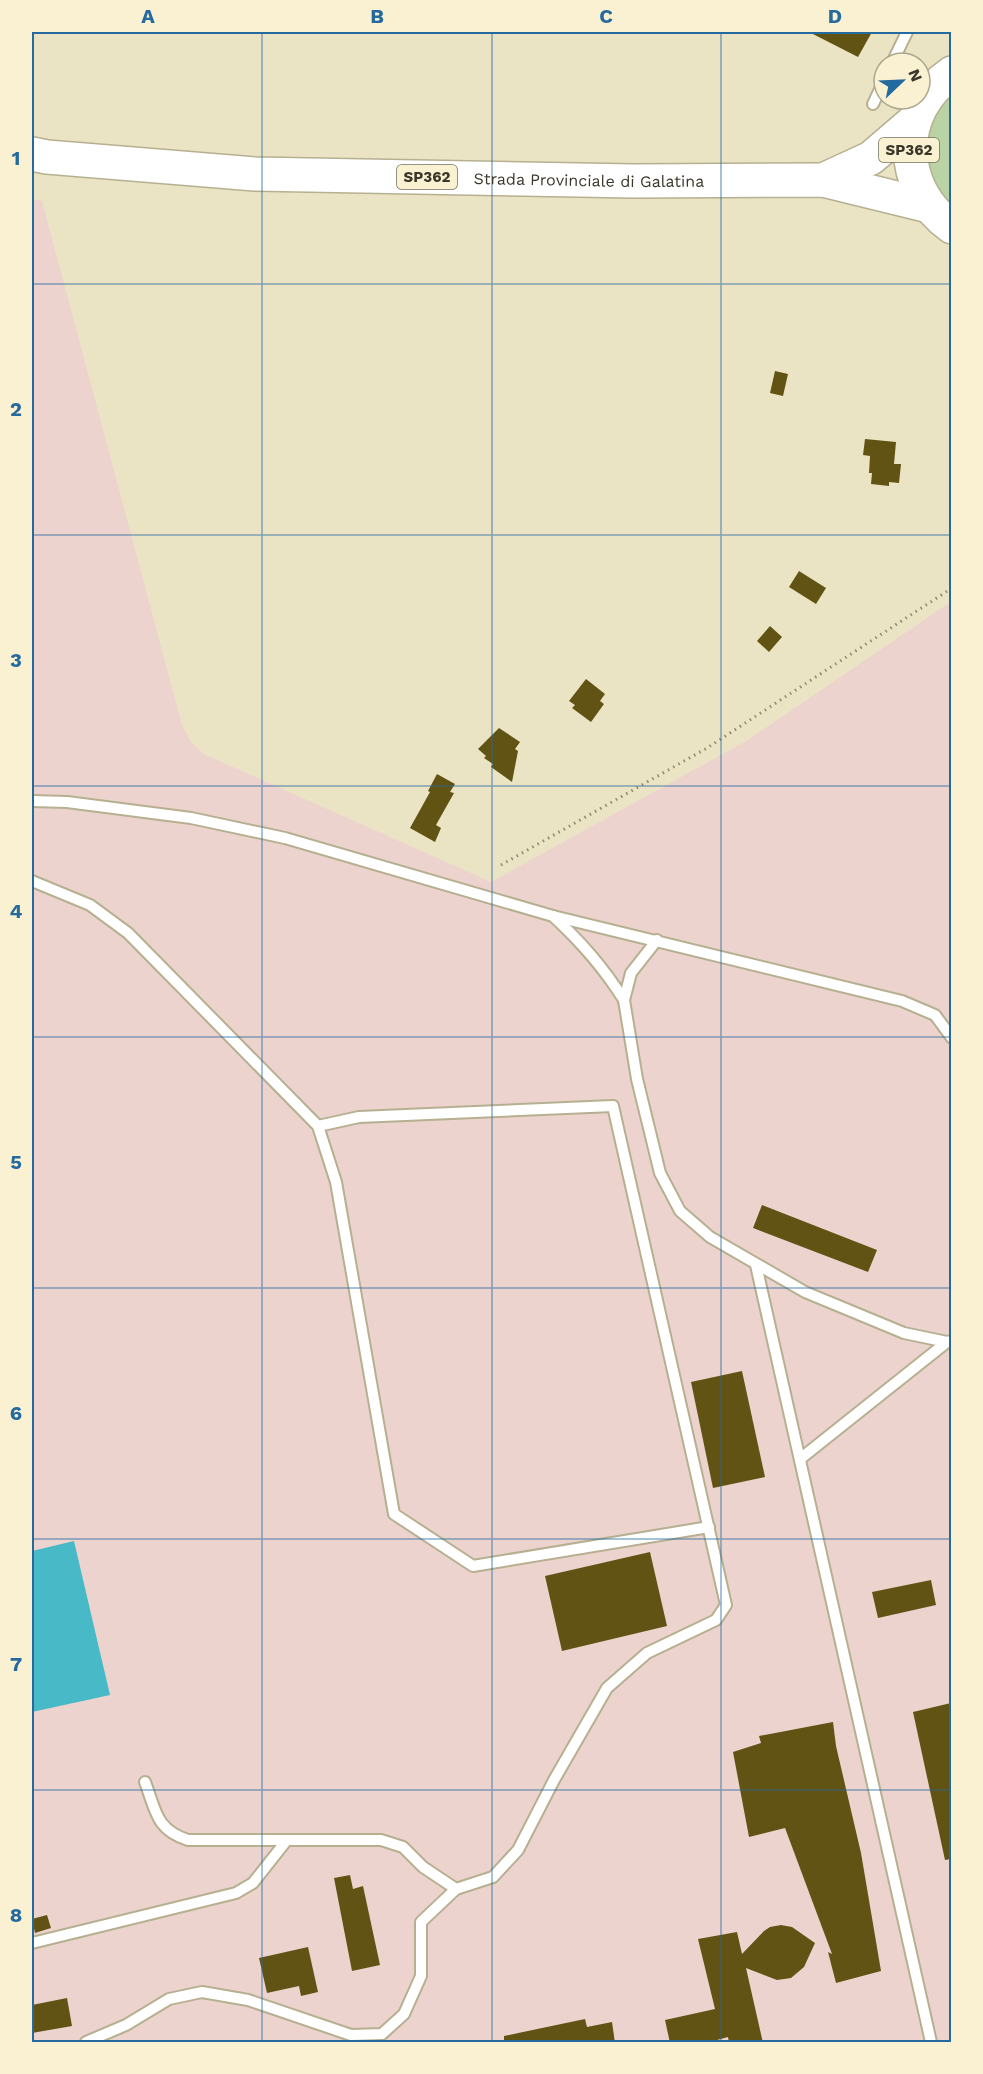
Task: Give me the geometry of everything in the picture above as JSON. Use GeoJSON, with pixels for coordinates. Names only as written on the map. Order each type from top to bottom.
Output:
{"type":"FeatureCollection","features":[{"type":"Feature","properties":{"kind":"main road","name":"Strada Provinciale di Galatina"},"geometry":{"type":"LineString","coordinates":[[940,217],[915,180],[909,151],[913,122],[924,100],[939,81],[951,73]]}},
{"type":"Feature","properties":{"kind":"main road","name":"Strada Provinciale di Galatina"},"geometry":{"type":"LineString","coordinates":[[823,180],[871,158],[913,122]]}},
{"type":"Feature","properties":{"kind":"main road","name":"Strada Provinciale di Galatina"},"geometry":{"type":"LineString","coordinates":[[32,154],[255,174],[634,180],[823,180],[940,217]]}},
{"type":"Feature","properties":{"kind":"lane"},"geometry":{"type":"LineString","coordinates":[[898,51],[907,32]]}},
{"type":"Feature","properties":{"kind":"lane"},"geometry":{"type":"LineString","coordinates":[[32,801],[67,802],[191,818],[285,838],[553,916],[902,1001],[935,1015],[951,1038]]}},
{"type":"Feature","properties":{"kind":"lane"},"geometry":{"type":"LineString","coordinates":[[32,881],[90,905],[128,933],[318,1126],[336,1182],[394,1514],[473,1566],[710,1527]]}},
{"type":"Feature","properties":{"kind":"lane"},"geometry":{"type":"LineString","coordinates":[[553,916],[584,945],[609,976],[624,1000],[637,1079],[660,1173],[680,1211],[710,1237],[805,1292],[904,1333],[949,1342]]}},
{"type":"Feature","properties":{"kind":"lane"},"geometry":{"type":"LineString","coordinates":[[624,1000],[631,973],[657,940]]}},
{"type":"Feature","properties":{"kind":"lane"},"geometry":{"type":"LineString","coordinates":[[86,2043],[126,2025],[169,1998],[202,1992],[248,2000],[351,2035],[382,2034],[404,2014],[421,1976],[421,1922],[456,1889],[493,1877],[518,1850],[554,1780],[607,1688],[647,1653],[717,1620],[726,1605],[613,1106],[359,1117],[318,1126]]}},
{"type":"Feature","properties":{"kind":"lane"},"geometry":{"type":"LineString","coordinates":[[756,1265],[931,2043]]}},
{"type":"Feature","properties":{"kind":"lane"},"geometry":{"type":"LineString","coordinates":[[800,1459],[949,1342]]}},
{"type":"Feature","properties":{"kind":"lane"},"geometry":{"type":"LineString","coordinates":[[145,1782],[160,1822],[172,1835],[188,1840],[381,1840],[404,1847],[423,1867],[456,1889]]}},
{"type":"Feature","properties":{"kind":"lane"},"geometry":{"type":"LineString","coordinates":[[32,1943],[236,1893],[253,1883],[287,1840]]}},
{"type":"Feature","properties":{"kind":"path"},"geometry":{"type":"LineString","coordinates":[[501,865],[707,748],[951,588]]}},
{"type":"Feature","properties":{"kind":"shaded area"},"geometry":{"type":"Polygon","coordinates":[[[32,199],[42,201],[182,725],[191,742],[204,754],[491,882],[746,741],[952,601],[951,2042],[32,2042],[32,199]]]}},
{"type":"Feature","properties":{"kind":"green space"},"geometry":{"type":"Polygon","coordinates":[[[951,91],[951,208],[941,198],[924,152],[927,127],[951,91]]]}},
{"type":"Feature","properties":{"kind":"water"},"geometry":{"type":"Polygon","coordinates":[[[74,1541],[110,1695],[32,1712],[32,1551],[74,1541]]]}},
{"type":"Feature","properties":{"kind":"building"},"geometry":{"type":"Polygon","coordinates":[[[809,32],[872,32],[858,57],[809,32]]]}},
{"type":"Feature","properties":{"kind":"building"},"geometry":{"type":"Polygon","coordinates":[[[775,371],[788,374],[783,396],[770,393],[775,371]]]}},
{"type":"Feature","properties":{"kind":"building"},"geometry":{"type":"Polygon","coordinates":[[[865,439],[896,442],[894,464],[901,464],[899,483],[889,482],[889,486],[871,484],[870,456],[863,455],[865,439]]]}},
{"type":"Feature","properties":{"kind":"building"},"geometry":{"type":"Polygon","coordinates":[[[799,571],[826,588],[816,604],[789,587],[799,571]]]}},
{"type":"Feature","properties":{"kind":"building"},"geometry":{"type":"Polygon","coordinates":[[[770,626],[782,637],[769,652],[757,641],[770,626]]]}},
{"type":"Feature","properties":{"kind":"building"},"geometry":{"type":"Polygon","coordinates":[[[586,679],[605,694],[600,701],[604,704],[591,722],[572,708],[575,705],[569,701],[586,679]]]}},
{"type":"Feature","properties":{"kind":"building"},"geometry":{"type":"Polygon","coordinates":[[[499,728],[520,742],[515,749],[518,751],[512,782],[491,767],[493,764],[484,758],[486,756],[478,749],[499,728]]]}},
{"type":"Feature","properties":{"kind":"building"},"geometry":{"type":"Polygon","coordinates":[[[437,774],[455,784],[450,792],[454,793],[436,825],[441,828],[435,842],[410,828],[437,774]]]}},
{"type":"Feature","properties":{"kind":"building"},"geometry":{"type":"Polygon","coordinates":[[[762,1205],[877,1250],[868,1272],[753,1228],[762,1205]]]}},
{"type":"Feature","properties":{"kind":"building"},"geometry":{"type":"Polygon","coordinates":[[[742,1371],[765,1477],[713,1488],[691,1382],[742,1371]]]}},
{"type":"Feature","properties":{"kind":"building"},"geometry":{"type":"Polygon","coordinates":[[[650,1552],[667,1626],[562,1651],[545,1576],[650,1552]]]}},
{"type":"Feature","properties":{"kind":"building"},"geometry":{"type":"Polygon","coordinates":[[[931,1580],[936,1605],[878,1618],[872,1592],[931,1580]]]}},
{"type":"Feature","properties":{"kind":"building"},"geometry":{"type":"Polygon","coordinates":[[[951,1703],[951,1859],[945,1860],[913,1712],[951,1703]]]}},
{"type":"Feature","properties":{"kind":"building"},"geometry":{"type":"Polygon","coordinates":[[[833,1722],[836,1746],[861,1853],[881,1971],[836,1983],[828,1952],[832,1954],[785,1828],[749,1837],[733,1752],[761,1743],[759,1736],[833,1722]]]}},
{"type":"Feature","properties":{"kind":"building"},"geometry":{"type":"Polygon","coordinates":[[[350,1875],[353,1889],[363,1886],[380,1965],[352,1971],[334,1878],[350,1875]]]}},
{"type":"Feature","properties":{"kind":"building"},"geometry":{"type":"Polygon","coordinates":[[[47,1915],[51,1928],[35,1933],[32,1919],[47,1915]]]}},
{"type":"Feature","properties":{"kind":"building"},"geometry":{"type":"Polygon","coordinates":[[[781,1925],[792,1927],[815,1943],[804,1967],[791,1978],[777,1980],[746,1968],[763,2043],[729,2043],[728,2037],[706,2043],[670,2043],[665,2020],[715,2009],[698,1939],[737,1932],[742,1954],[764,1931],[781,1925]]]}},
{"type":"Feature","properties":{"kind":"building"},"geometry":{"type":"Polygon","coordinates":[[[308,1947],[318,1992],[301,1996],[299,1986],[267,1993],[259,1958],[308,1947]]]}},
{"type":"Feature","properties":{"kind":"building"},"geometry":{"type":"Polygon","coordinates":[[[67,1998],[72,2026],[32,2033],[32,2005],[67,1998]]]}},
{"type":"Feature","properties":{"kind":"building"},"geometry":{"type":"Polygon","coordinates":[[[585,2019],[587,2027],[612,2022],[615,2043],[504,2043],[504,2036],[585,2019]]]}}]}
